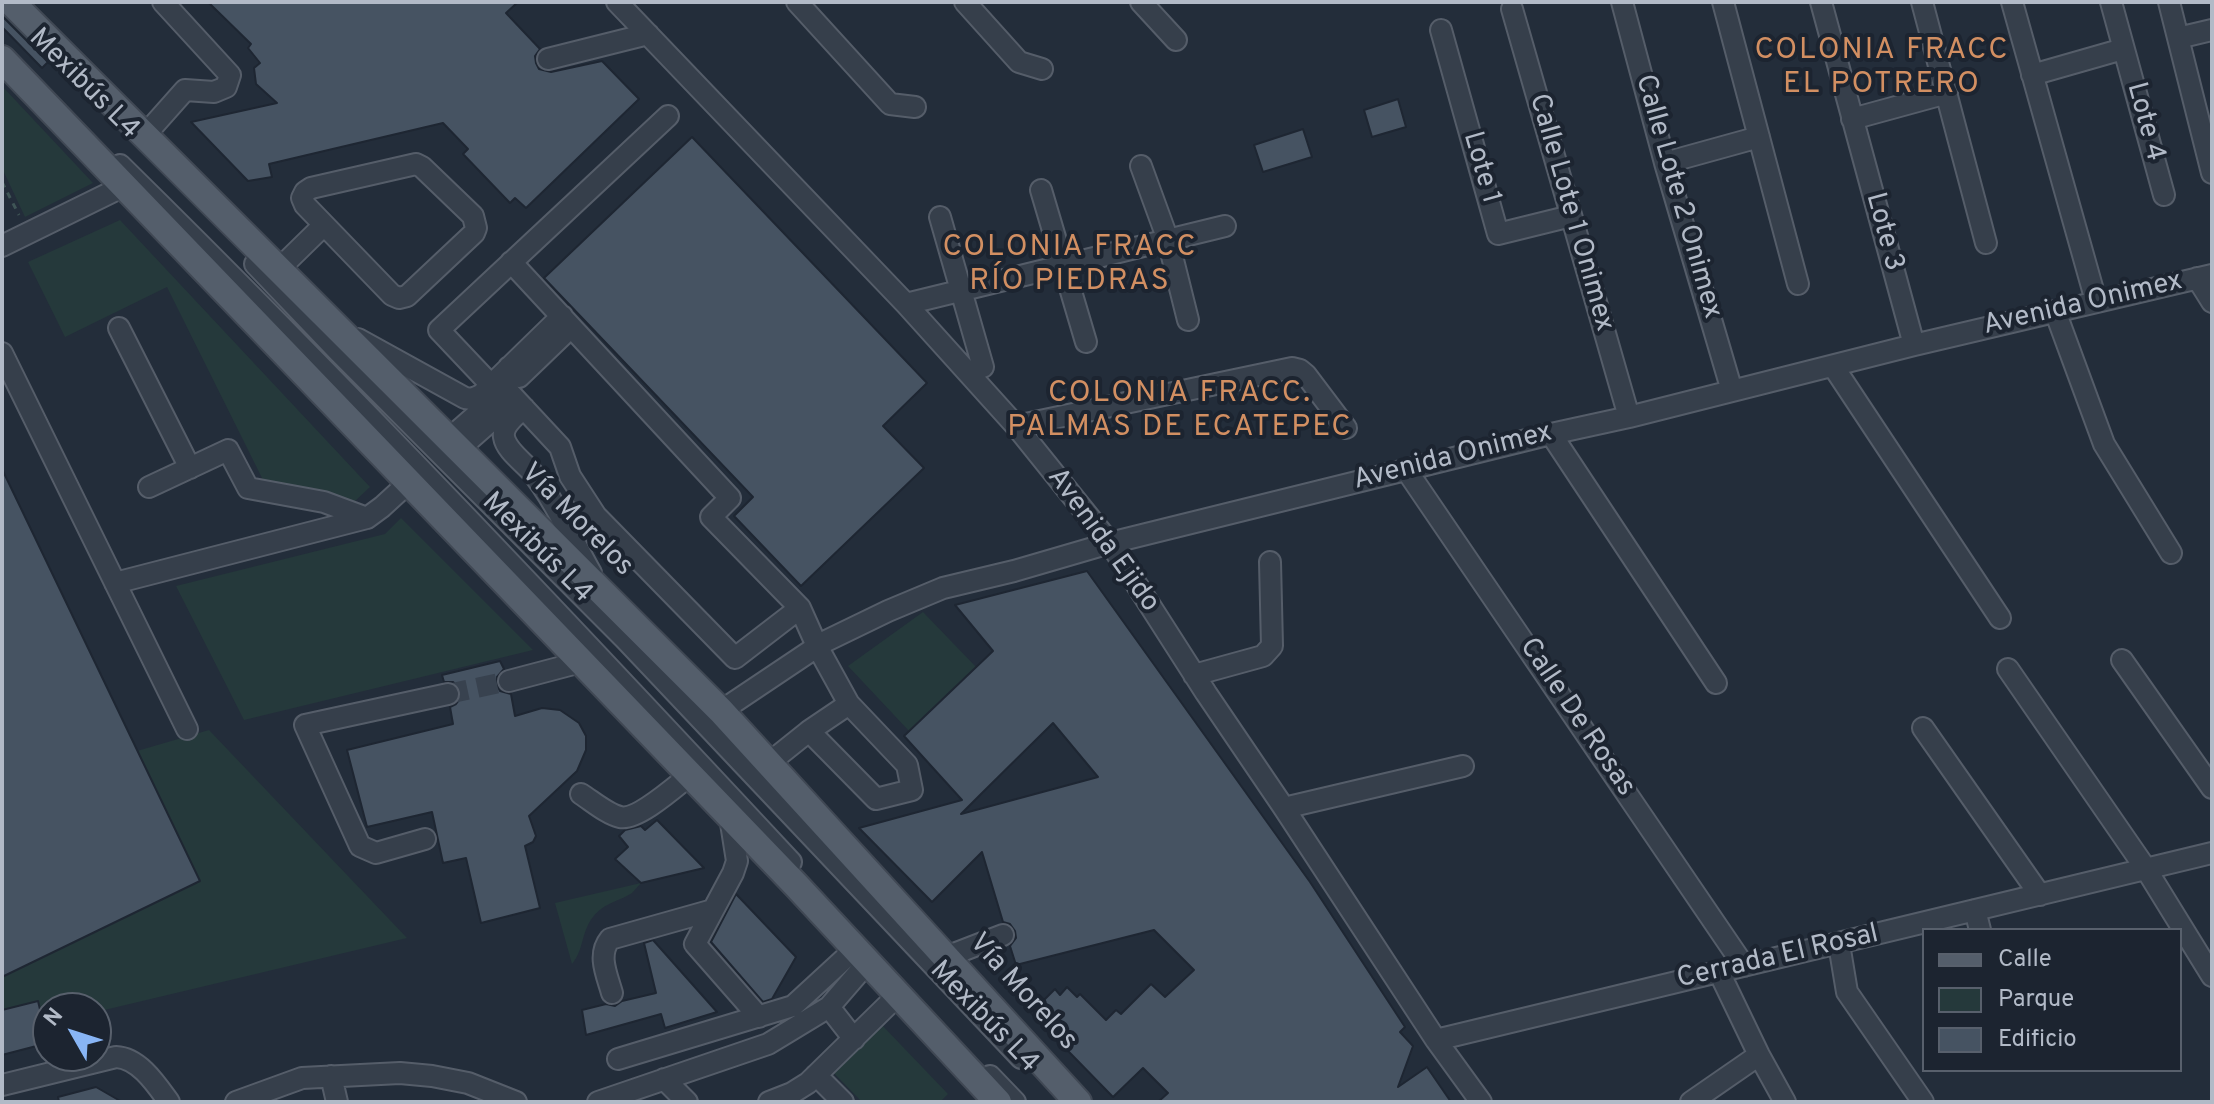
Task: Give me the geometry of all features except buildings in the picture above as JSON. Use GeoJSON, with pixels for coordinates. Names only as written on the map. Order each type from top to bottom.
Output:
{"type":"FeatureCollection","features":[{"type":"Feature","properties":{"kind":"main road","name":"Vía Morelos"},"geometry":{"type":"LineString","coordinates":[[11,2],[337,327],[446,447],[600,590],[721,711],[1078,1102]]}},
{"type":"Feature","properties":{"kind":"main road"},"geometry":{"type":"LineString","coordinates":[[2,59],[124,186],[415,476],[581,662],[998,1102]]}},
{"type":"Feature","properties":{"kind":"street","name":"Mexibús L4"},"geometry":{"type":"LineString","coordinates":[[2,2],[150,152],[338,351],[446,447],[1063,1102]]}},
{"type":"Feature","properties":{"kind":"street"},"geometry":{"type":"LineString","coordinates":[[145,135],[185,90],[214,92],[226,87],[230,75],[163,2]]}},
{"type":"Feature","properties":{"kind":"street","name":"Avenida Ejido"},"geometry":{"type":"LineString","coordinates":[[617,2],[906,304],[1016,426],[1110,543],[1436,1040],[1481,1102]]}},
{"type":"Feature","properties":{"kind":"street"},"geometry":{"type":"LineString","coordinates":[[797,2],[890,104],[915,107]]}},
{"type":"Feature","properties":{"kind":"street"},"geometry":{"type":"LineString","coordinates":[[965,2],[1019,62],[1042,69]]}},
{"type":"Feature","properties":{"kind":"street"},"geometry":{"type":"LineString","coordinates":[[1141,2],[1176,40]]}},
{"type":"Feature","properties":{"kind":"street","name":"Calle Lote 2 Onimex"},"geometry":{"type":"LineString","coordinates":[[1622,2],[1665,163],[1732,391]]}},
{"type":"Feature","properties":{"kind":"street"},"geometry":{"type":"LineString","coordinates":[[1723,2],[1798,284]]}},
{"type":"Feature","properties":{"kind":"street","name":"Lote 3"},"geometry":{"type":"LineString","coordinates":[[1821,2],[1914,345]]}},
{"type":"Feature","properties":{"kind":"street"},"geometry":{"type":"LineString","coordinates":[[1922,2],[1986,243]]}},
{"type":"Feature","properties":{"kind":"street"},"geometry":{"type":"LineString","coordinates":[[2012,2],[2096,301]]}},
{"type":"Feature","properties":{"kind":"street","name":"Lote 4"},"geometry":{"type":"LineString","coordinates":[[2111,2],[2164,195]]}},
{"type":"Feature","properties":{"kind":"street"},"geometry":{"type":"LineString","coordinates":[[2169,2],[2212,173]]}},
{"type":"Feature","properties":{"kind":"street","name":"Calle Lote 1 Onimex"},"geometry":{"type":"LineString","coordinates":[[1512,9],[1629,417]]}},
{"type":"Feature","properties":{"kind":"street","name":"Lote 1"},"geometry":{"type":"LineString","coordinates":[[1441,30],[1498,234],[1571,216]]}},
{"type":"Feature","properties":{"kind":"street"},"geometry":{"type":"LineString","coordinates":[[2178,38],[2212,30]]}},
{"type":"Feature","properties":{"kind":"street"},"geometry":{"type":"LineString","coordinates":[[548,59],[648,34]]}},
{"type":"Feature","properties":{"kind":"street","name":"Mexibús L4"},"geometry":{"type":"LineString","coordinates":[[2,45],[234,277],[415,476],[1015,1102]]}},
{"type":"Feature","properties":{"kind":"street","name":"Lote 4"},"geometry":{"type":"LineString","coordinates":[[2032,75],[2123,49]]}},
{"type":"Feature","properties":{"kind":"street"},"geometry":{"type":"LineString","coordinates":[[1852,119],[1947,93]]}},
{"type":"Feature","properties":{"kind":"street"},"geometry":{"type":"LineString","coordinates":[[491,385],[439,330],[668,116]]}},
{"type":"Feature","properties":{"kind":"street"},"geometry":{"type":"LineString","coordinates":[[1665,163],[1759,137]]}},
{"type":"Feature","properties":{"kind":"street"},"geometry":{"type":"LineString","coordinates":[[416,164],[473,216],[476,228],[407,296],[399,298],[392,295],[324,225],[302,198],[311,188],[416,164]]}},
{"type":"Feature","properties":{"kind":"street"},"geometry":{"type":"LineString","coordinates":[[1141,166],[1168,240],[1188,320]]}},
{"type":"Feature","properties":{"kind":"street"},"geometry":{"type":"LineString","coordinates":[[2,246],[124,186]]}},
{"type":"Feature","properties":{"kind":"street"},"geometry":{"type":"LineString","coordinates":[[1041,190],[1086,342]]}},
{"type":"Feature","properties":{"kind":"street"},"geometry":{"type":"LineString","coordinates":[[940,217],[983,367]]}},
{"type":"Feature","properties":{"kind":"street"},"geometry":{"type":"LineString","coordinates":[[279,269],[324,225]]}},
{"type":"Feature","properties":{"kind":"street"},"geometry":{"type":"LineString","coordinates":[[906,304],[1225,226]]}},
{"type":"Feature","properties":{"kind":"street"},"geometry":{"type":"LineString","coordinates":[[511,262],[730,498],[711,517],[800,608],[849,704],[907,765],[912,790],[876,799],[809,731]]}},
{"type":"Feature","properties":{"kind":"street"},"geometry":{"type":"LineString","coordinates":[[2204,277],[2212,302]]}},
{"type":"Feature","properties":{"kind":"street","name":"Avenida Onimex"},"geometry":{"type":"LineString","coordinates":[[721,711],[817,646],[943,588],[1110,543],[1551,434],[2204,277]]}},
{"type":"Feature","properties":{"kind":"street"},"geometry":{"type":"LineString","coordinates":[[2055,311],[2104,444],[2171,553]]}},
{"type":"Feature","properties":{"kind":"street"},"geometry":{"type":"LineString","coordinates":[[337,327],[465,398],[472,399],[481,395],[509,367],[519,377],[567,322]]}},
{"type":"Feature","properties":{"kind":"street"},"geometry":{"type":"LineString","coordinates":[[119,328],[190,468]]}},
{"type":"Feature","properties":{"kind":"street"},"geometry":{"type":"LineString","coordinates":[[2,353],[187,729]]}},
{"type":"Feature","properties":{"kind":"street"},"geometry":{"type":"LineString","coordinates":[[1833,366],[2000,618]]}},
{"type":"Feature","properties":{"kind":"street"},"geometry":{"type":"LineString","coordinates":[[1016,426],[1292,368],[1306,375],[1346,428]]}},
{"type":"Feature","properties":{"kind":"street"},"geometry":{"type":"LineString","coordinates":[[115,583],[367,518],[506,389],[560,447],[570,476],[596,516],[735,658],[800,608]]}},
{"type":"Feature","properties":{"kind":"street"},"geometry":{"type":"LineString","coordinates":[[520,403],[504,430],[504,438],[533,474],[600,590]]}},
{"type":"Feature","properties":{"kind":"street"},"geometry":{"type":"LineString","coordinates":[[1551,434],[1716,683]]}},
{"type":"Feature","properties":{"kind":"street"},"geometry":{"type":"LineString","coordinates":[[149,487],[228,450],[248,488],[324,502],[367,518]]}},
{"type":"Feature","properties":{"kind":"street","name":"Calle De Rosas"},"geometry":{"type":"LineString","coordinates":[[1407,471],[1744,966]]}},
{"type":"Feature","properties":{"kind":"street"},"geometry":{"type":"LineString","coordinates":[[1194,675],[1263,656],[1272,646],[1270,562]]}},
{"type":"Feature","properties":{"kind":"street"},"geometry":{"type":"LineString","coordinates":[[2122,660],[2212,788]]}},
{"type":"Feature","properties":{"kind":"street"},"geometry":{"type":"LineString","coordinates":[[509,681],[581,662]]}},
{"type":"Feature","properties":{"kind":"street"},"geometry":{"type":"LineString","coordinates":[[2008,669],[2146,869],[2212,976]]}},
{"type":"Feature","properties":{"kind":"street"},"geometry":{"type":"LineString","coordinates":[[425,839],[376,853],[360,846],[305,725],[448,694]]}},
{"type":"Feature","properties":{"kind":"street"},"geometry":{"type":"LineString","coordinates":[[769,763],[849,704]]}},
{"type":"Feature","properties":{"kind":"street"},"geometry":{"type":"LineString","coordinates":[[1923,728],[2040,895]]}},
{"type":"Feature","properties":{"kind":"street"},"geometry":{"type":"LineString","coordinates":[[1284,808],[1463,766]]}},
{"type":"Feature","properties":{"kind":"street"},"geometry":{"type":"LineString","coordinates":[[581,794],[618,816],[629,817],[690,775]]}},
{"type":"Feature","properties":{"kind":"street"},"geometry":{"type":"LineString","coordinates":[[730,817],[737,861],[695,944],[759,1017]]}},
{"type":"Feature","properties":{"kind":"street","name":"Cerrada El Rosal"},"geometry":{"type":"LineString","coordinates":[[1932,928],[1978,920],[2040,895],[2212,853]]}},
{"type":"Feature","properties":{"kind":"street"},"geometry":{"type":"LineString","coordinates":[[612,993],[603,958],[604,947],[610,939],[713,910]]}},
{"type":"Feature","properties":{"kind":"street","name":"Cerrada El Rosal"},"geometry":{"type":"LineString","coordinates":[[1436,1040],[1839,944],[1922,930]]}},
{"type":"Feature","properties":{"kind":"street"},"geometry":{"type":"LineString","coordinates":[[946,957],[1003,935]]}},
{"type":"Feature","properties":{"kind":"street"},"geometry":{"type":"LineString","coordinates":[[1839,944],[1847,992],[1923,1102]]}},
{"type":"Feature","properties":{"kind":"street"},"geometry":{"type":"LineString","coordinates":[[598,1102],[768,1044],[829,1007],[861,956]]}},
{"type":"Feature","properties":{"kind":"street"},"geometry":{"type":"LineString","coordinates":[[618,1059],[793,1006],[861,956]]}},
{"type":"Feature","properties":{"kind":"street"},"geometry":{"type":"LineString","coordinates":[[1719,972],[1785,1102]]}},
{"type":"Feature","properties":{"kind":"street"},"geometry":{"type":"LineString","coordinates":[[769,1102],[792,1093],[816,1075],[898,995]]}},
{"type":"Feature","properties":{"kind":"street"},"geometry":{"type":"LineString","coordinates":[[829,1007],[854,1039]]}},
{"type":"Feature","properties":{"kind":"street"},"geometry":{"type":"LineString","coordinates":[[1691,1102],[1759,1055]]}},
{"type":"Feature","properties":{"kind":"street"},"geometry":{"type":"LineString","coordinates":[[2,1085],[126,1057],[135,1062],[169,1102]]}},
{"type":"Feature","properties":{"kind":"street"},"geometry":{"type":"LineString","coordinates":[[236,1102],[302,1078],[400,1073],[468,1083],[507,1101]]}},
{"type":"Feature","properties":{"kind":"street"},"geometry":{"type":"LineString","coordinates":[[816,1075],[843,1102]]}},
{"type":"Feature","properties":{"kind":"street"},"geometry":{"type":"LineString","coordinates":[[331,1076],[337,1102]]}},
{"type":"Feature","properties":{"kind":"street"},"geometry":{"type":"LineString","coordinates":[[664,1079],[687,1102]]}},
{"type":"Feature","properties":{"kind":"path"},"geometry":{"type":"LineString","coordinates":[[2,182],[28,233]]}},
{"type":"Feature","properties":{"kind":"green space"},"geometry":{"type":"Polygon","coordinates":[[[2,86],[93,183],[25,217],[2,168],[2,86]]]}},
{"type":"Feature","properties":{"kind":"green space"},"geometry":{"type":"Polygon","coordinates":[[[120,220],[370,487],[354,502],[263,480],[167,287],[65,337],[28,262],[120,220]]]}},
{"type":"Feature","properties":{"kind":"green space"},"geometry":{"type":"Polygon","coordinates":[[[401,518],[533,650],[244,720],[176,586],[385,534],[401,518]]]}},
{"type":"Feature","properties":{"kind":"green space"},"geometry":{"type":"Polygon","coordinates":[[[923,612],[976,667],[909,731],[848,666],[923,612]]]}},
{"type":"Feature","properties":{"kind":"green space"},"geometry":{"type":"Polygon","coordinates":[[[209,730],[407,938],[112,1008],[112,992],[32,992],[32,1002],[2,1010],[2,977],[199,881],[137,751],[209,730]]]}},
{"type":"Feature","properties":{"kind":"green space"},"geometry":{"type":"Polygon","coordinates":[[[641,883],[632,893],[607,905],[593,917],[572,964],[555,903],[641,883]]]}},
{"type":"Feature","properties":{"kind":"green space"},"geometry":{"type":"Polygon","coordinates":[[[879,1022],[948,1094],[940,1102],[862,1102],[830,1069],[879,1022]]]}},
{"type":"Feature","properties":{"kind":"tunnel"},"geometry":{"type":"LineString","coordinates":[[448,694],[509,681]]}},
{"type":"Feature","properties":{"kind":"district","name":"COLONIA FRACC EL POTRERO"},"geometry":{"type":"Point","coordinates":[1882,69]}},
{"type":"Feature","properties":{"kind":"district","name":"COLONIA FRACC RÍO PIEDRAS"},"geometry":{"type":"Point","coordinates":[1070,266]}},
{"type":"Feature","properties":{"kind":"district","name":"COLONIA FRACC. PALMAS DE ECATEPEC"},"geometry":{"type":"Point","coordinates":[1180,412]}}]}
